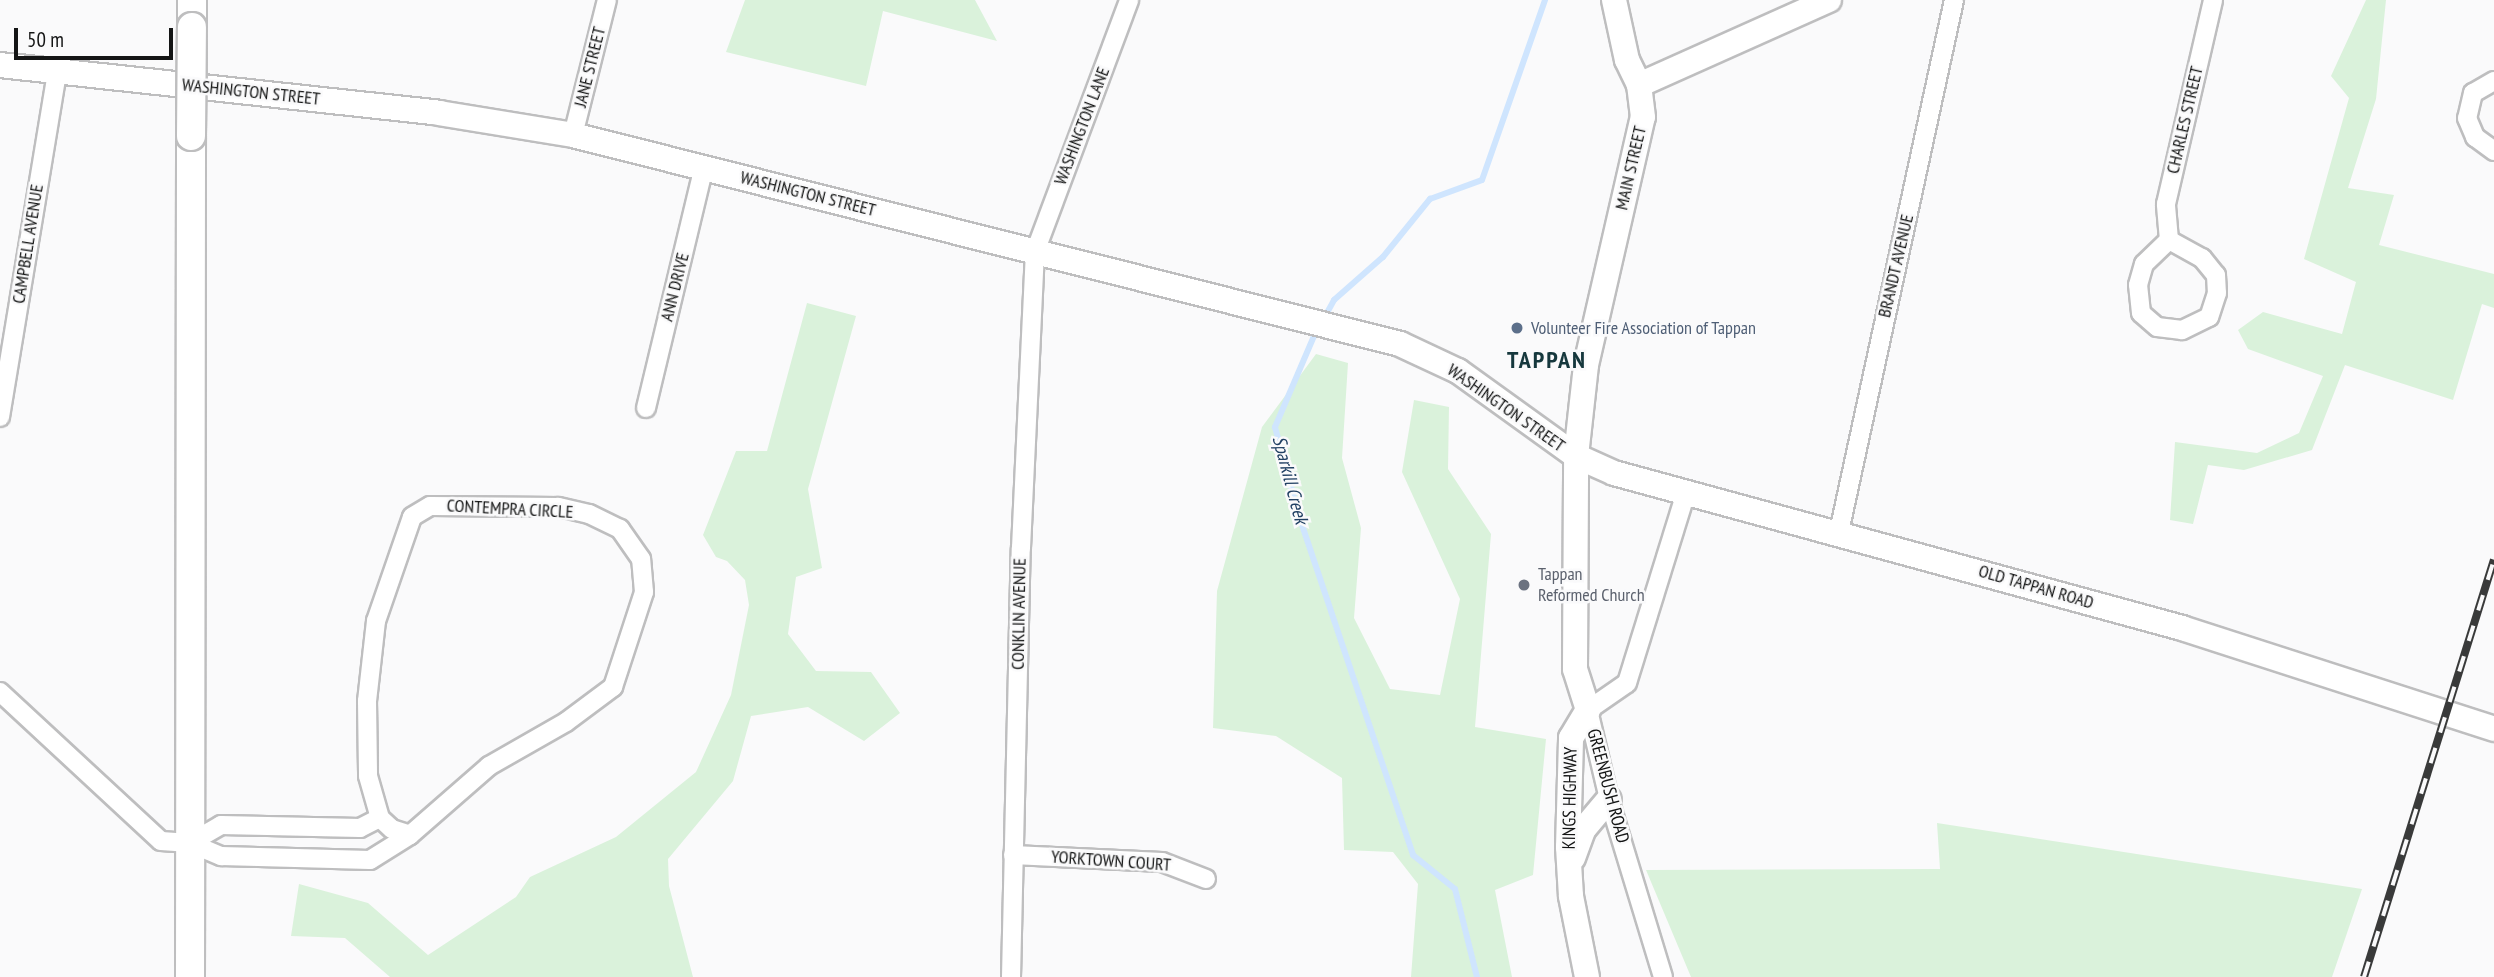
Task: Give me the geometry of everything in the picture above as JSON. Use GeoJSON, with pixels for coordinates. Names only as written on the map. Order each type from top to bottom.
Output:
{"type":"FeatureCollection","features":[{"type":"Feature","properties":{"kind":"main road","name":"MAIN STREET"},"geometry":{"type":"LineString","coordinates":[[1576,456],[1586,365],[1643,117],[1639,85],[1627,60],[1614,0]]}},
{"type":"Feature","properties":{"kind":"main road"},"geometry":{"type":"LineString","coordinates":[[1639,85],[1829,0]]}},
{"type":"Feature","properties":{"kind":"main road"},"geometry":{"type":"LineString","coordinates":[[190,977],[192,14]]}},
{"type":"Feature","properties":{"kind":"main road","name":"WASHINGTON STREET"},"geometry":{"type":"LineString","coordinates":[[0,65],[439,113],[573,135],[704,167],[1400,344],[1458,371],[1576,456]]}},
{"type":"Feature","properties":{"kind":"main road"},"geometry":{"type":"LineString","coordinates":[[1576,456],[1575,669],[1588,710]]}},
{"type":"Feature","properties":{"kind":"main road","name":"OLD TAPPAN ROAD"},"geometry":{"type":"LineString","coordinates":[[1576,456],[1614,473],[1839,531],[2192,631],[2494,729]]}},
{"type":"Feature","properties":{"kind":"main road","name":"KINGS HIGHWAY"},"geometry":{"type":"LineString","coordinates":[[1587,977],[1569,869],[1571,738],[1588,710]]}},
{"type":"Feature","properties":{"kind":"main road"},"geometry":{"type":"LineString","coordinates":[[1569,869],[1583,830],[1609,799]]}},
{"type":"Feature","properties":{"kind":"street","name":"JANE STREET"},"geometry":{"type":"LineString","coordinates":[[573,135],[607,0]]}},
{"type":"Feature","properties":{"kind":"street","name":"WASHINGTON LANE"},"geometry":{"type":"LineString","coordinates":[[1035,251],[1129,0]]}},
{"type":"Feature","properties":{"kind":"street","name":"BRANDT AVENUE"},"geometry":{"type":"LineString","coordinates":[[1839,531],[1954,0]]}},
{"type":"Feature","properties":{"kind":"street","name":"CHARLES STREET"},"geometry":{"type":"LineString","coordinates":[[2169,240],[2166,204],[2213,0]]}},
{"type":"Feature","properties":{"kind":"street","name":"CAMPBELL AVENUE"},"geometry":{"type":"LineString","coordinates":[[0,417],[57,72]]}},
{"type":"Feature","properties":{"kind":"street"},"geometry":{"type":"LineString","coordinates":[[2494,81],[2473,93],[2467,118],[2475,137],[2494,150]]}},
{"type":"Feature","properties":{"kind":"street","name":"ANN DRIVE"},"geometry":{"type":"LineString","coordinates":[[646,408],[704,167]]}},
{"type":"Feature","properties":{"kind":"street"},"geometry":{"type":"LineString","coordinates":[[2169,240],[2202,258],[2216,275],[2217,293],[2208,317],[2182,330],[2157,327],[2141,313],[2138,285],[2144,264],[2169,240]]}},
{"type":"Feature","properties":{"kind":"street","name":"CONKLIN AVENUE"},"geometry":{"type":"LineString","coordinates":[[1011,977],[1035,251]]}},
{"type":"Feature","properties":{"kind":"street","name":"GREENBUSH ROAD"},"geometry":{"type":"LineString","coordinates":[[1663,977],[1609,799],[1588,710],[1627,683],[1686,492]]}},
{"type":"Feature","properties":{"kind":"street","name":"CONTEMPRA CIRCLE"},"geometry":{"type":"LineString","coordinates":[[190,843],[221,856],[370,860],[410,835],[489,766],[566,722],[613,687],[644,592],[642,559],[620,529],[589,514],[558,507],[430,506],[412,517],[376,621],[367,701],[368,776],[380,818]]}},
{"type":"Feature","properties":{"kind":"street"},"geometry":{"type":"LineString","coordinates":[[0,692],[161,841],[190,843],[221,825],[360,828],[380,818],[393,830],[410,835]]}},
{"type":"Feature","properties":{"kind":"street","name":"YORKTOWN COURT"},"geometry":{"type":"LineString","coordinates":[[1013,855],[1162,862],[1206,879]]}},
{"type":"Feature","properties":{"kind":"green space"},"geometry":{"type":"Polygon","coordinates":[[[745,0],[975,0],[997,41],[883,11],[866,86],[726,52],[745,0]]]}},
{"type":"Feature","properties":{"kind":"green space"},"geometry":{"type":"Polygon","coordinates":[[[2366,0],[2386,0],[2376,99],[2348,188],[2394,195],[2379,245],[2494,274],[2494,308],[2482,304],[2453,400],[2345,365],[2312,450],[2244,470],[2208,465],[2193,524],[2170,520],[2175,442],[2257,453],[2299,433],[2323,376],[2248,349],[2238,330],[2263,312],[2342,334],[2356,282],[2304,259],[2349,98],[2331,76],[2366,0]]]}},
{"type":"Feature","properties":{"kind":"green space"},"geometry":{"type":"Polygon","coordinates":[[[807,303],[856,316],[808,489],[822,568],[796,577],[788,634],[816,671],[871,672],[900,713],[864,741],[808,707],[751,716],[733,781],[668,859],[669,886],[693,977],[390,977],[345,938],[291,936],[299,884],[368,903],[428,955],[516,897],[530,877],[616,837],[696,772],[731,695],[749,605],[745,580],[727,561],[716,557],[703,535],[736,451],[767,451],[807,303]]]}},
{"type":"Feature","properties":{"kind":"green space"},"geometry":{"type":"Polygon","coordinates":[[[1316,354],[1348,363],[1342,458],[1361,528],[1354,618],[1390,689],[1440,695],[1460,599],[1402,472],[1414,400],[1449,407],[1448,469],[1491,534],[1475,727],[1546,739],[1533,875],[1495,890],[1512,977],[1411,977],[1418,884],[1393,852],[1344,850],[1342,778],[1276,736],[1213,728],[1217,591],[1262,427],[1316,354]]]}},
{"type":"Feature","properties":{"kind":"green space"},"geometry":{"type":"Polygon","coordinates":[[[1937,823],[2362,889],[2332,977],[1691,977],[1646,870],[1940,869],[1937,823]]]}},
{"type":"Feature","properties":{"kind":"waterway","name":"Sparkill Creek"},"geometry":{"type":"LineString","coordinates":[[1323,320],[1334,300],[1383,257],[1430,199],[1482,180],[1545,0]]}},
{"type":"Feature","properties":{"kind":"waterway","name":"Sparkill Creek"},"geometry":{"type":"LineString","coordinates":[[1317,329],[1275,427],[1299,516],[1413,855],[1455,889],[1477,977]]}},
{"type":"Feature","properties":{"kind":"railway"},"geometry":{"type":"LineString","coordinates":[[2364,977],[2494,560]]}},
{"type":"Feature","properties":{"kind":"place","name":"Volunteer Fire Association of Tappan"},"geometry":{"type":"Point","coordinates":[1517,328]}},
{"type":"Feature","properties":{"kind":"place","name":"Tappan Reformed Church"},"geometry":{"type":"Point","coordinates":[1524,585]}},
{"type":"Feature","properties":{"kind":"district","name":"TAPPAN"},"geometry":{"type":"Point","coordinates":[1547,360]}}]}
